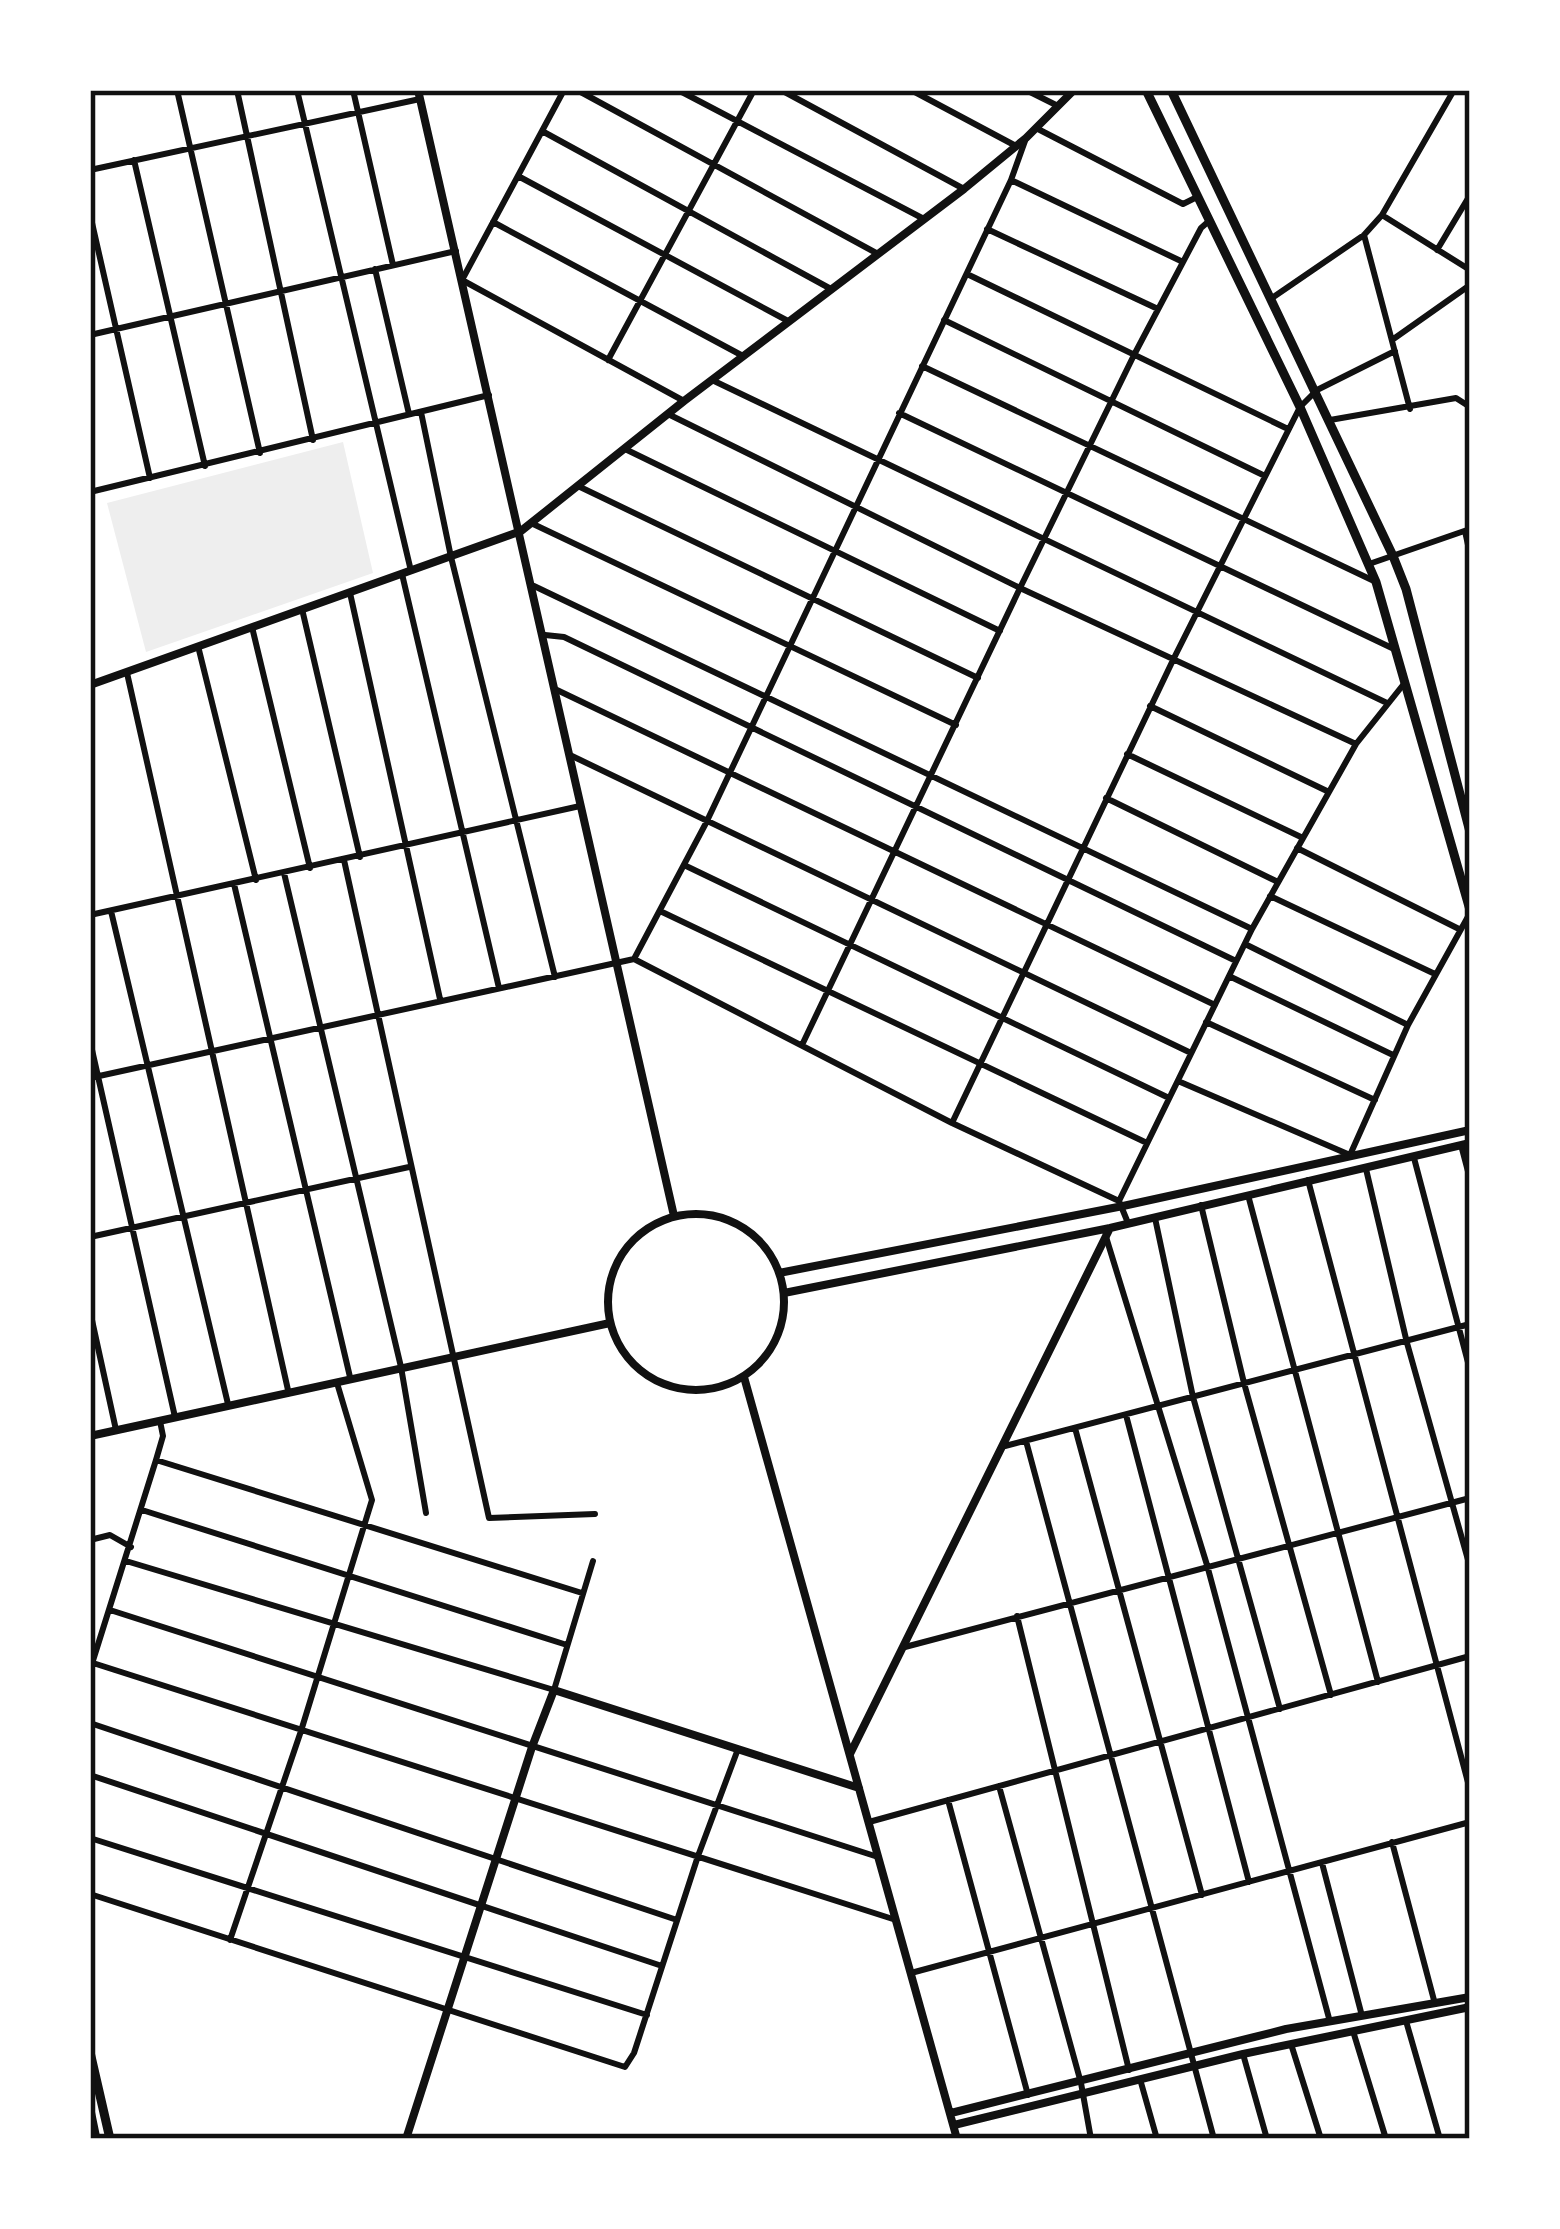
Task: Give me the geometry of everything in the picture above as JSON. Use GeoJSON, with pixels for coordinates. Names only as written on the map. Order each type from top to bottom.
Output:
{"type":"FeatureCollection","features":[{"type":"Feature","properties":{"kind":"main road"},"geometry":{"type":"LineString","coordinates":[[1146,90],[1300,406],[1369,564],[1470,911]]}},
{"type":"Feature","properties":{"kind":"main road"},"geometry":{"type":"LineString","coordinates":[[1171,90],[1393,556],[1406,589],[1470,832]]}},
{"type":"Feature","properties":{"kind":"main road"},"geometry":{"type":"LineString","coordinates":[[90,2052],[110,2139]]}},
{"type":"Feature","properties":{"kind":"main road"},"geometry":{"type":"LineString","coordinates":[[90,2110],[96,2139]]}},
{"type":"Feature","properties":{"kind":"street"},"geometry":{"type":"LineString","coordinates":[[177,90],[260,453]]}},
{"type":"Feature","properties":{"kind":"street"},"geometry":{"type":"LineString","coordinates":[[237,90],[314,440]]}},
{"type":"Feature","properties":{"kind":"street"},"geometry":{"type":"LineString","coordinates":[[298,90],[499,988]]}},
{"type":"Feature","properties":{"kind":"street"},"geometry":{"type":"LineString","coordinates":[[353,90],[393,265]]}},
{"type":"Feature","properties":{"kind":"street"},"geometry":{"type":"LineString","coordinates":[[463,280],[563,90]]}},
{"type":"Feature","properties":{"kind":"street"},"geometry":{"type":"LineString","coordinates":[[577,90],[878,254]]}},
{"type":"Feature","properties":{"kind":"street"},"geometry":{"type":"LineString","coordinates":[[678,90],[924,219]]}},
{"type":"Feature","properties":{"kind":"street"},"geometry":{"type":"LineString","coordinates":[[608,360],[754,90]]}},
{"type":"Feature","properties":{"kind":"street"},"geometry":{"type":"LineString","coordinates":[[781,90],[964,188]]}},
{"type":"Feature","properties":{"kind":"street"},"geometry":{"type":"LineString","coordinates":[[910,90],[1016,146]]}},
{"type":"Feature","properties":{"kind":"street"},"geometry":{"type":"LineString","coordinates":[[1027,90],[1058,106]]}},
{"type":"Feature","properties":{"kind":"street"},"geometry":{"type":"LineString","coordinates":[[90,686],[521,531],[964,188],[1075,90]]}},
{"type":"Feature","properties":{"kind":"street"},"geometry":{"type":"LineString","coordinates":[[1269,300],[1364,235],[1382,215],[1454,90]]}},
{"type":"Feature","properties":{"kind":"street"},"geometry":{"type":"LineString","coordinates":[[90,170],[419,95],[674,1216]]}},
{"type":"Feature","properties":{"kind":"street"},"geometry":{"type":"LineString","coordinates":[[1036,128],[1183,204],[1197,197]]}},
{"type":"Feature","properties":{"kind":"street"},"geometry":{"type":"LineString","coordinates":[[542,131],[832,289]]}},
{"type":"Feature","properties":{"kind":"street"},"geometry":{"type":"LineString","coordinates":[[634,959],[752,727],[1011,180],[1026,138]]}},
{"type":"Feature","properties":{"kind":"street"},"geometry":{"type":"LineString","coordinates":[[134,160],[206,466]]}},
{"type":"Feature","properties":{"kind":"street"},"geometry":{"type":"LineString","coordinates":[[518,176],[788,321]]}},
{"type":"Feature","properties":{"kind":"street"},"geometry":{"type":"LineString","coordinates":[[1011,180],[1183,262]]}},
{"type":"Feature","properties":{"kind":"street"},"geometry":{"type":"LineString","coordinates":[[1437,250],[1470,195]]}},
{"type":"Feature","properties":{"kind":"street"},"geometry":{"type":"LineString","coordinates":[[90,214],[150,478]]}},
{"type":"Feature","properties":{"kind":"street"},"geometry":{"type":"LineString","coordinates":[[1382,215],[1470,270]]}},
{"type":"Feature","properties":{"kind":"street"},"geometry":{"type":"LineString","coordinates":[[802,1045],[1111,401],[1210,220]]}},
{"type":"Feature","properties":{"kind":"street"},"geometry":{"type":"LineString","coordinates":[[493,222],[743,356]]}},
{"type":"Feature","properties":{"kind":"street"},"geometry":{"type":"LineString","coordinates":[[987,230],[1158,309]]}},
{"type":"Feature","properties":{"kind":"street"},"geometry":{"type":"LineString","coordinates":[[1364,235],[1410,409]]}},
{"type":"Feature","properties":{"kind":"street"},"geometry":{"type":"LineString","coordinates":[[90,335],[456,251]]}},
{"type":"Feature","properties":{"kind":"street"},"geometry":{"type":"LineString","coordinates":[[375,269],[409,414]]}},
{"type":"Feature","properties":{"kind":"street"},"geometry":{"type":"LineString","coordinates":[[966,273],[1288,429]]}},
{"type":"Feature","properties":{"kind":"street"},"geometry":{"type":"LineString","coordinates":[[463,280],[684,401]]}},
{"type":"Feature","properties":{"kind":"street"},"geometry":{"type":"LineString","coordinates":[[1392,340],[1470,285]]}},
{"type":"Feature","properties":{"kind":"street"},"geometry":{"type":"LineString","coordinates":[[944,320],[1265,476]]}},
{"type":"Feature","properties":{"kind":"street"},"geometry":{"type":"LineString","coordinates":[[952,1123],[1150,706],[1300,406],[1317,390],[1395,351]]}},
{"type":"Feature","properties":{"kind":"street"},"geometry":{"type":"LineString","coordinates":[[922,366],[1376,582]]}},
{"type":"Feature","properties":{"kind":"street"},"geometry":{"type":"LineString","coordinates":[[712,380],[1388,703]]}},
{"type":"Feature","properties":{"kind":"street"},"geometry":{"type":"LineString","coordinates":[[91,489],[206,466],[489,395]]}},
{"type":"Feature","properties":{"kind":"street"},"geometry":{"type":"LineString","coordinates":[[1330,420],[1456,398],[1470,407]]}},
{"type":"Feature","properties":{"kind":"street"},"geometry":{"type":"LineString","coordinates":[[421,412],[555,977]]}},
{"type":"Feature","properties":{"kind":"street"},"geometry":{"type":"LineString","coordinates":[[899,413],[1398,651]]}},
{"type":"Feature","properties":{"kind":"street"},"geometry":{"type":"LineString","coordinates":[[668,414],[1020,588],[1355,744]]}},
{"type":"Feature","properties":{"kind":"street"},"geometry":{"type":"LineString","coordinates":[[624,449],[1000,632]]}},
{"type":"Feature","properties":{"kind":"street"},"geometry":{"type":"LineString","coordinates":[[578,486],[978,678]]}},
{"type":"Feature","properties":{"kind":"street"},"geometry":{"type":"LineString","coordinates":[[531,523],[956,725]]}},
{"type":"Feature","properties":{"kind":"street"},"geometry":{"type":"LineString","coordinates":[[1369,564],[1467,530],[1470,554]]}},
{"type":"Feature","properties":{"kind":"street"},"geometry":{"type":"LineString","coordinates":[[534,586],[1252,929]]}},
{"type":"Feature","properties":{"kind":"street"},"geometry":{"type":"LineString","coordinates":[[350,592],[440,1000]]}},
{"type":"Feature","properties":{"kind":"street"},"geometry":{"type":"LineString","coordinates":[[302,609],[360,856]]}},
{"type":"Feature","properties":{"kind":"street"},"geometry":{"type":"LineString","coordinates":[[252,626],[310,868]]}},
{"type":"Feature","properties":{"kind":"street"},"geometry":{"type":"LineString","coordinates":[[545,635],[564,637],[1236,961]]}},
{"type":"Feature","properties":{"kind":"street"},"geometry":{"type":"LineString","coordinates":[[198,646],[256,880]]}},
{"type":"Feature","properties":{"kind":"street"},"geometry":{"type":"LineString","coordinates":[[127,673],[288,1390]]}},
{"type":"Feature","properties":{"kind":"street"},"geometry":{"type":"LineString","coordinates":[[1121,1203],[1270,896],[1355,744],[1406,682]]}},
{"type":"Feature","properties":{"kind":"street"},"geometry":{"type":"LineString","coordinates":[[557,690],[1215,1005]]}},
{"type":"Feature","properties":{"kind":"street"},"geometry":{"type":"LineString","coordinates":[[1150,706],[1329,792]]}},
{"type":"Feature","properties":{"kind":"street"},"geometry":{"type":"LineString","coordinates":[[1127,754],[1303,838]]}},
{"type":"Feature","properties":{"kind":"street"},"geometry":{"type":"LineString","coordinates":[[572,756],[1191,1053]]}},
{"type":"Feature","properties":{"kind":"street"},"geometry":{"type":"LineString","coordinates":[[1106,798],[1278,882]]}},
{"type":"Feature","properties":{"kind":"street"},"geometry":{"type":"LineString","coordinates":[[90,915],[584,806]]}},
{"type":"Feature","properties":{"kind":"street"},"geometry":{"type":"LineString","coordinates":[[1297,848],[1460,929]]}},
{"type":"Feature","properties":{"kind":"street"},"geometry":{"type":"LineString","coordinates":[[1455,860],[1470,855]]}},
{"type":"Feature","properties":{"kind":"street"},"geometry":{"type":"LineString","coordinates":[[344,860],[489,1518],[595,1514]]}},
{"type":"Feature","properties":{"kind":"street"},"geometry":{"type":"LineString","coordinates":[[684,865],[1169,1098]]}},
{"type":"Feature","properties":{"kind":"street"},"geometry":{"type":"LineString","coordinates":[[284,873],[401,1366],[426,1513]]}},
{"type":"Feature","properties":{"kind":"street"},"geometry":{"type":"LineString","coordinates":[[234,884],[350,1377]]}},
{"type":"Feature","properties":{"kind":"street"},"geometry":{"type":"LineString","coordinates":[[1270,896],[1435,974]]}},
{"type":"Feature","properties":{"kind":"street"},"geometry":{"type":"LineString","coordinates":[[111,910],[228,1404]]}},
{"type":"Feature","properties":{"kind":"street"},"geometry":{"type":"LineString","coordinates":[[660,911],[1148,1143]]}},
{"type":"Feature","properties":{"kind":"street"},"geometry":{"type":"LineString","coordinates":[[1350,1156],[1408,1025],[1470,911]]}},
{"type":"Feature","properties":{"kind":"street"},"geometry":{"type":"LineString","coordinates":[[1244,944],[1408,1025]]}},
{"type":"Feature","properties":{"kind":"street"},"geometry":{"type":"LineString","coordinates":[[94,1077],[634,959],[952,1123],[1121,1203],[1128,1222]]}},
{"type":"Feature","properties":{"kind":"street"},"geometry":{"type":"LineString","coordinates":[[1229,976],[1395,1056]]}},
{"type":"Feature","properties":{"kind":"street"},"geometry":{"type":"LineString","coordinates":[[1206,1022],[1375,1100]]}},
{"type":"Feature","properties":{"kind":"street"},"geometry":{"type":"LineString","coordinates":[[90,1041],[94,1077],[175,1417]]}},
{"type":"Feature","properties":{"kind":"street"},"geometry":{"type":"LineString","coordinates":[[1178,1081],[1350,1156]]}},
{"type":"Feature","properties":{"kind":"street"},"geometry":{"type":"LineString","coordinates":[[779,1273],[1470,1130]]}},
{"type":"Feature","properties":{"kind":"street"},"geometry":{"type":"LineString","coordinates":[[784,1293],[1108,1233],[1128,1222],[1466,1144],[1470,1179]]}},
{"type":"Feature","properties":{"kind":"street"},"geometry":{"type":"LineString","coordinates":[[1414,1158],[1470,1370]]}},
{"type":"Feature","properties":{"kind":"street"},"geometry":{"type":"LineString","coordinates":[[90,1237],[410,1167]]}},
{"type":"Feature","properties":{"kind":"street"},"geometry":{"type":"LineString","coordinates":[[1366,1169],[1407,1343],[1470,1567]]}},
{"type":"Feature","properties":{"kind":"street"},"geometry":{"type":"LineString","coordinates":[[1308,1180],[1470,1790]]}},
{"type":"Feature","properties":{"kind":"street"},"geometry":{"type":"LineString","coordinates":[[1248,1195],[1378,1682]]}},
{"type":"Feature","properties":{"kind":"street"},"geometry":{"type":"LineString","coordinates":[[1201,1205],[1244,1383],[1330,1695]]}},
{"type":"Feature","properties":{"kind":"street"},"geometry":{"type":"LineString","coordinates":[[674,1216],[722,1217],[744,1228],[763,1244],[784,1293],[777,1338],[764,1360],[744,1376],[705,1389],[664,1385],[640,1371],[622,1350],[610,1323],[608,1297],[614,1270],[628,1246],[649,1227],[674,1216]]}},
{"type":"Feature","properties":{"kind":"street"},"geometry":{"type":"LineString","coordinates":[[1154,1216],[1193,1397],[1280,1708]]}},
{"type":"Feature","properties":{"kind":"street"},"geometry":{"type":"LineString","coordinates":[[1108,1233],[1207,1565],[1330,2022]]}},
{"type":"Feature","properties":{"kind":"street"},"geometry":{"type":"LineString","coordinates":[[850,1754],[1108,1233]]}},
{"type":"Feature","properties":{"kind":"street"},"geometry":{"type":"LineString","coordinates":[[90,1311],[116,1430]]}},
{"type":"Feature","properties":{"kind":"street"},"geometry":{"type":"LineString","coordinates":[[90,1436],[610,1323]]}},
{"type":"Feature","properties":{"kind":"street"},"geometry":{"type":"LineString","coordinates":[[1005,1446],[1470,1324]]}},
{"type":"Feature","properties":{"kind":"street"},"geometry":{"type":"LineString","coordinates":[[744,1376],[957,2139]]}},
{"type":"Feature","properties":{"kind":"street"},"geometry":{"type":"LineString","coordinates":[[230,1940],[372,1500],[336,1380]]}},
{"type":"Feature","properties":{"kind":"street"},"geometry":{"type":"LineString","coordinates":[[1126,1415],[1250,1883]]}},
{"type":"Feature","properties":{"kind":"street"},"geometry":{"type":"LineString","coordinates":[[160,1421],[163,1436],[91,1667],[896,1920]]}},
{"type":"Feature","properties":{"kind":"street"},"geometry":{"type":"LineString","coordinates":[[1075,1428],[1202,1895]]}},
{"type":"Feature","properties":{"kind":"street"},"geometry":{"type":"LineString","coordinates":[[1025,1441],[1214,2139]]}},
{"type":"Feature","properties":{"kind":"street"},"geometry":{"type":"LineString","coordinates":[[156,1460],[583,1594]]}},
{"type":"Feature","properties":{"kind":"street"},"geometry":{"type":"LineString","coordinates":[[905,1647],[1470,1498]]}},
{"type":"Feature","properties":{"kind":"street"},"geometry":{"type":"LineString","coordinates":[[142,1510],[567,1645]]}},
{"type":"Feature","properties":{"kind":"street"},"geometry":{"type":"LineString","coordinates":[[90,1540],[110,1535],[131,1547]]}},
{"type":"Feature","properties":{"kind":"street"},"geometry":{"type":"LineString","coordinates":[[406,2139],[592,1561]]}},
{"type":"Feature","properties":{"kind":"street"},"geometry":{"type":"LineString","coordinates":[[126,1562],[554,1690],[859,1788]]}},
{"type":"Feature","properties":{"kind":"street"},"geometry":{"type":"LineString","coordinates":[[110,1610],[879,1858]]}},
{"type":"Feature","properties":{"kind":"street"},"geometry":{"type":"LineString","coordinates":[[1017,1616],[1129,2069]]}},
{"type":"Feature","properties":{"kind":"street"},"geometry":{"type":"LineString","coordinates":[[869,1822],[1470,1656]]}},
{"type":"Feature","properties":{"kind":"street"},"geometry":{"type":"LineString","coordinates":[[90,1724],[677,1920]]}},
{"type":"Feature","properties":{"kind":"street"},"geometry":{"type":"LineString","coordinates":[[90,1894],[450,2008],[620,2068],[634,2053],[738,1749]]}},
{"type":"Feature","properties":{"kind":"street"},"geometry":{"type":"LineString","coordinates":[[90,1775],[662,1966]]}},
{"type":"Feature","properties":{"kind":"street"},"geometry":{"type":"LineString","coordinates":[[999,1786],[1091,2139]]}},
{"type":"Feature","properties":{"kind":"street"},"geometry":{"type":"LineString","coordinates":[[948,1800],[1028,2095]]}},
{"type":"Feature","properties":{"kind":"street"},"geometry":{"type":"LineString","coordinates":[[911,1973],[1470,1822]]}},
{"type":"Feature","properties":{"kind":"street"},"geometry":{"type":"LineString","coordinates":[[90,1838],[646,2015]]}},
{"type":"Feature","properties":{"kind":"street"},"geometry":{"type":"LineString","coordinates":[[1392,1842],[1435,2004]]}},
{"type":"Feature","properties":{"kind":"street"},"geometry":{"type":"LineString","coordinates":[[1322,1863],[1363,2018]]}},
{"type":"Feature","properties":{"kind":"street"},"geometry":{"type":"LineString","coordinates":[[951,2113],[1028,2095],[1140,2080],[1353,2031],[1470,1997]]}},
{"type":"Feature","properties":{"kind":"street"},"geometry":{"type":"LineString","coordinates":[[954,2125],[1192,2052],[1330,2022],[1470,2007]]}},
{"type":"Feature","properties":{"kind":"street"},"geometry":{"type":"LineString","coordinates":[[1405,2016],[1440,2139]]}},
{"type":"Feature","properties":{"kind":"street"},"geometry":{"type":"LineString","coordinates":[[1353,2031],[1386,2139]]}},
{"type":"Feature","properties":{"kind":"street"},"geometry":{"type":"LineString","coordinates":[[1291,2044],[1321,2139]]}},
{"type":"Feature","properties":{"kind":"street"},"geometry":{"type":"LineString","coordinates":[[1243,2054],[1267,2139]]}},
{"type":"Feature","properties":{"kind":"street"},"geometry":{"type":"LineString","coordinates":[[1140,2080],[1156,2139]]}},
{"type":"Feature","properties":{"kind":"shaded area"},"geometry":{"type":"Polygon","coordinates":[[[343,442],[373,573],[146,652],[107,503],[343,442]]]}}]}
